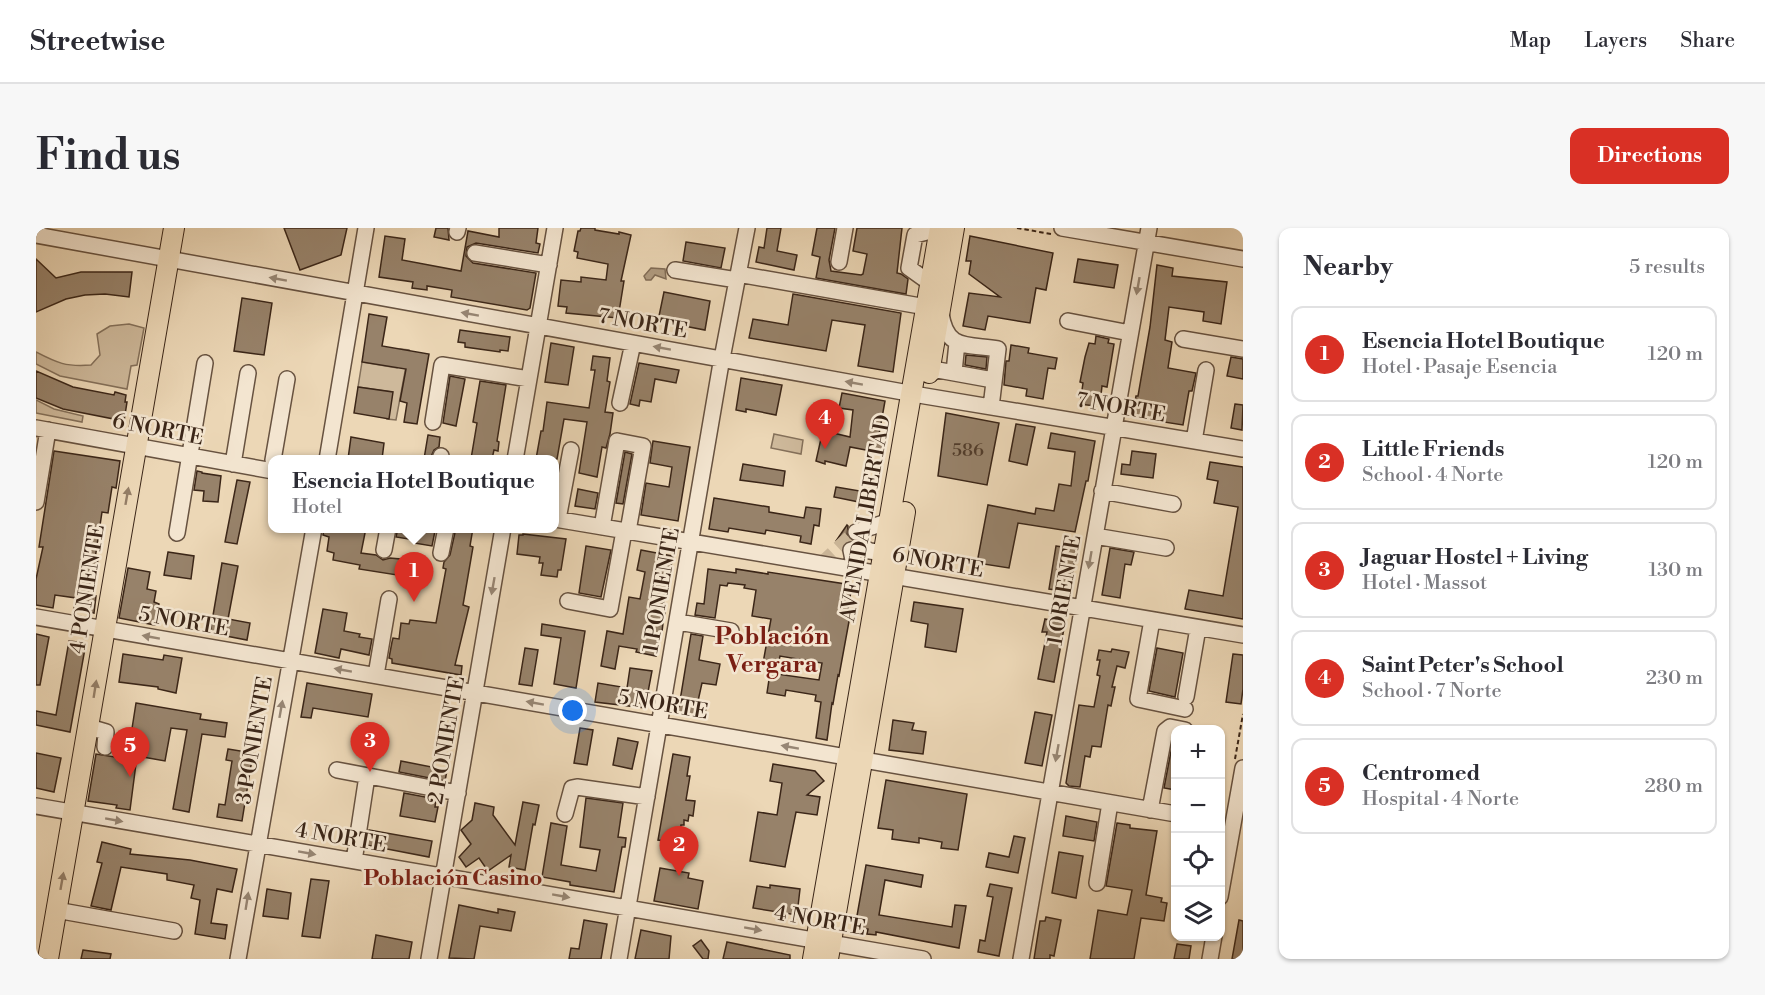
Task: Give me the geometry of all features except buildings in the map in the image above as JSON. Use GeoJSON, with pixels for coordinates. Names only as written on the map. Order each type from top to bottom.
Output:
{"type":"FeatureCollection","features":[{"type":"Feature","properties":{"kind":"main road","name":"4 PONIENTE"},"geometry":{"type":"LineString","coordinates":[[48,959],[174,228]]}},
{"type":"Feature","properties":{"kind":"main road","name":"AVENIDA LIBERTAD"},"geometry":{"type":"LineString","coordinates":[[887,575],[884,553],[890,521],[918,394],[928,374],[933,309],[930,283],[944,228]]}},
{"type":"Feature","properties":{"kind":"main road","name":"AVENIDA LIBERTAD"},"geometry":{"type":"LineString","coordinates":[[822,950],[933,309],[944,228]]}},
{"type":"Feature","properties":{"kind":"street"},"geometry":{"type":"LineString","coordinates":[[328,455],[366,228]]}},
{"type":"Feature","properties":{"kind":"street"},"geometry":{"type":"LineString","coordinates":[[516,455],[555,228]]}},
{"type":"Feature","properties":{"kind":"street","name":"1 PONIENTE"},"geometry":{"type":"LineString","coordinates":[[619,959],[722,359],[747,228]]}},
{"type":"Feature","properties":{"kind":"street"},"geometry":{"type":"LineString","coordinates":[[839,262],[845,228]]}},
{"type":"Feature","properties":{"kind":"street"},"geometry":{"type":"LineString","coordinates":[[1062,228],[1147,235],[1243,259]]}},
{"type":"Feature","properties":{"kind":"street","name":"7 NORTE"},"geometry":{"type":"LineString","coordinates":[[36,235],[991,407],[1243,449]]}},
{"type":"Feature","properties":{"kind":"street","name":"1 ORIENTE"},"geometry":{"type":"LineString","coordinates":[[1021,959],[1147,235]]}},
{"type":"Feature","properties":{"kind":"street"},"geometry":{"type":"LineString","coordinates":[[475,253],[549,265]]}},
{"type":"Feature","properties":{"kind":"street"},"geometry":{"type":"LineString","coordinates":[[675,270],[738,277],[933,309],[944,331],[957,343],[998,349],[991,407]]}},
{"type":"Feature","properties":{"kind":"street"},"geometry":{"type":"LineString","coordinates":[[1068,321],[1130,333]]}},
{"type":"Feature","properties":{"kind":"street"},"geometry":{"type":"LineString","coordinates":[[1183,339],[1243,349]]}},
{"type":"Feature","properties":{"kind":"street"},"geometry":{"type":"LineString","coordinates":[[620,403],[633,343]]}},
{"type":"Feature","properties":{"kind":"street"},"geometry":{"type":"LineString","coordinates":[[954,372],[957,343]]}},
{"type":"Feature","properties":{"kind":"street"},"geometry":{"type":"LineString","coordinates":[[177,533],[205,363]]}},
{"type":"Feature","properties":{"kind":"street"},"geometry":{"type":"LineString","coordinates":[[433,422],[442,365],[529,379]]}},
{"type":"Feature","properties":{"kind":"street"},"geometry":{"type":"LineString","coordinates":[[928,374],[938,370],[993,380]]}},
{"type":"Feature","properties":{"kind":"street"},"geometry":{"type":"LineString","coordinates":[[1194,441],[1206,370]]}},
{"type":"Feature","properties":{"kind":"street"},"geometry":{"type":"LineString","coordinates":[[233,464],[248,373]]}},
{"type":"Feature","properties":{"kind":"street"},"geometry":{"type":"LineString","coordinates":[[275,455],[287,379]]}},
{"type":"Feature","properties":{"kind":"street"},"geometry":{"type":"LineString","coordinates":[[36,502],[42,429]]}},
{"type":"Feature","properties":{"kind":"street","name":"6 NORTE"},"geometry":{"type":"LineString","coordinates":[[42,429],[233,464],[268,466]]}},
{"type":"Feature","properties":{"kind":"street"},"geometry":{"type":"LineString","coordinates":[[568,601],[610,609],[643,446],[617,441],[602,527]]}},
{"type":"Feature","properties":{"kind":"street"},"geometry":{"type":"LineString","coordinates":[[559,505],[571,450]]}},
{"type":"Feature","properties":{"kind":"street"},"geometry":{"type":"LineString","coordinates":[[1102,491],[1173,504]]}},
{"type":"Feature","properties":{"kind":"street","name":"6 NORTE"},"geometry":{"type":"LineString","coordinates":[[559,520],[1243,636]]}},
{"type":"Feature","properties":{"kind":"street"},"geometry":{"type":"LineString","coordinates":[[856,532],[890,521]]}},
{"type":"Feature","properties":{"kind":"street","name":"3 PONIENTE"},"geometry":{"type":"LineString","coordinates":[[238,959],[313,533]]}},
{"type":"Feature","properties":{"kind":"street"},"geometry":{"type":"LineString","coordinates":[[383,549],[387,533]]}},
{"type":"Feature","properties":{"kind":"street"},"geometry":{"type":"LineString","coordinates":[[441,553],[445,533]]}},
{"type":"Feature","properties":{"kind":"street","name":"2 PONIENTE"},"geometry":{"type":"LineString","coordinates":[[429,959],[502,533]]}},
{"type":"Feature","properties":{"kind":"street"},"geometry":{"type":"LineString","coordinates":[[1095,536],[1166,548]]}},
{"type":"Feature","properties":{"kind":"street"},"geometry":{"type":"LineString","coordinates":[[855,570],[857,549],[884,553]]}},
{"type":"Feature","properties":{"kind":"street"},"geometry":{"type":"LineString","coordinates":[[376,675],[389,599]]}},
{"type":"Feature","properties":{"kind":"street","name":"5 NORTE"},"geometry":{"type":"LineString","coordinates":[[36,617],[1171,813]]}},
{"type":"Feature","properties":{"kind":"street"},"geometry":{"type":"LineString","coordinates":[[1152,620],[1138,699],[1185,703],[1198,628]]}},
{"type":"Feature","properties":{"kind":"street"},"geometry":{"type":"LineString","coordinates":[[678,622],[731,631]]}},
{"type":"Feature","properties":{"kind":"street"},"geometry":{"type":"LineString","coordinates":[[88,727],[106,732],[105,747]]}},
{"type":"Feature","properties":{"kind":"street"},"geometry":{"type":"LineString","coordinates":[[1150,810],[1165,732],[1171,727]]}},
{"type":"Feature","properties":{"kind":"street"},"geometry":{"type":"LineString","coordinates":[[1223,887],[1243,768]]}},
{"type":"Feature","properties":{"kind":"street"},"geometry":{"type":"LineString","coordinates":[[337,770],[458,793]]}},
{"type":"Feature","properties":{"kind":"street"},"geometry":{"type":"LineString","coordinates":[[354,861],[367,776]]}},
{"type":"Feature","properties":{"kind":"street"},"geometry":{"type":"LineString","coordinates":[[565,814],[572,788],[647,797]]}},
{"type":"Feature","properties":{"kind":"street"},"geometry":{"type":"LineString","coordinates":[[1096,882],[1110,802]]}},
{"type":"Feature","properties":{"kind":"street","name":"4 NORTE"},"geometry":{"type":"LineString","coordinates":[[36,806],[628,908],[822,950],[923,959]]}},
{"type":"Feature","properties":{"kind":"street"},"geometry":{"type":"LineString","coordinates":[[56,910],[174,931]]}},
{"type":"Feature","properties":{"kind":"street"},"geometry":{"type":"LineString","coordinates":[[1210,959],[1213,941]]}},
{"type":"Feature","properties":{"kind":"shaded area"},"geometry":{"type":"Polygon","coordinates":[[[651,268],[665,269],[666,279],[655,275],[651,280],[646,280],[644,276],[651,268]]]}},
{"type":"Feature","properties":{"kind":"shaded area"},"geometry":{"type":"Polygon","coordinates":[[[129,324],[144,328],[137,365],[131,366],[127,389],[60,376],[36,364],[36,352],[62,363],[91,365],[100,355],[97,334],[110,326],[129,324]]]}},
{"type":"Feature","properties":{"kind":"shaded area"},"geometry":{"type":"Polygon","coordinates":[[[400,349],[409,350],[396,420],[387,419],[391,392],[358,387],[362,362],[397,368],[400,349]]]}},
{"type":"Feature","properties":{"kind":"shaded area"},"geometry":{"type":"Polygon","coordinates":[[[36,400],[54,409],[83,416],[82,422],[36,413],[36,400]]]}},
{"type":"Feature","properties":{"kind":"shaded area"},"geometry":{"type":"Polygon","coordinates":[[[774,434],[803,440],[801,454],[771,448],[774,434]]]}},
{"type":"Feature","properties":{"kind":"tunnel"},"geometry":{"type":"LineString","coordinates":[[822,564],[856,532]]}},
{"type":"Feature","properties":{"kind":"place","name":"Saint Peter's School"},"geometry":{"type":"Point","coordinates":[825,449]}},
{"type":"Feature","properties":{"kind":"place","name":"Esencia Hotel Boutique"},"geometry":{"type":"Point","coordinates":[414,602]}},
{"type":"Feature","properties":{"kind":"place","name":"Jaguar Hostel + Living"},"geometry":{"type":"Point","coordinates":[370,772]}},
{"type":"Feature","properties":{"kind":"place","name":"Centromed"},"geometry":{"type":"Point","coordinates":[130,777]}},
{"type":"Feature","properties":{"kind":"place","name":"Little Friends"},"geometry":{"type":"Point","coordinates":[679,876]}},
{"type":"Feature","properties":{"kind":"district","name":"Población Vergara"},"geometry":{"type":"Point","coordinates":[772,650]}},
{"type":"Feature","properties":{"kind":"district","name":"Población Casino"},"geometry":{"type":"Point","coordinates":[453,877]}}]}
